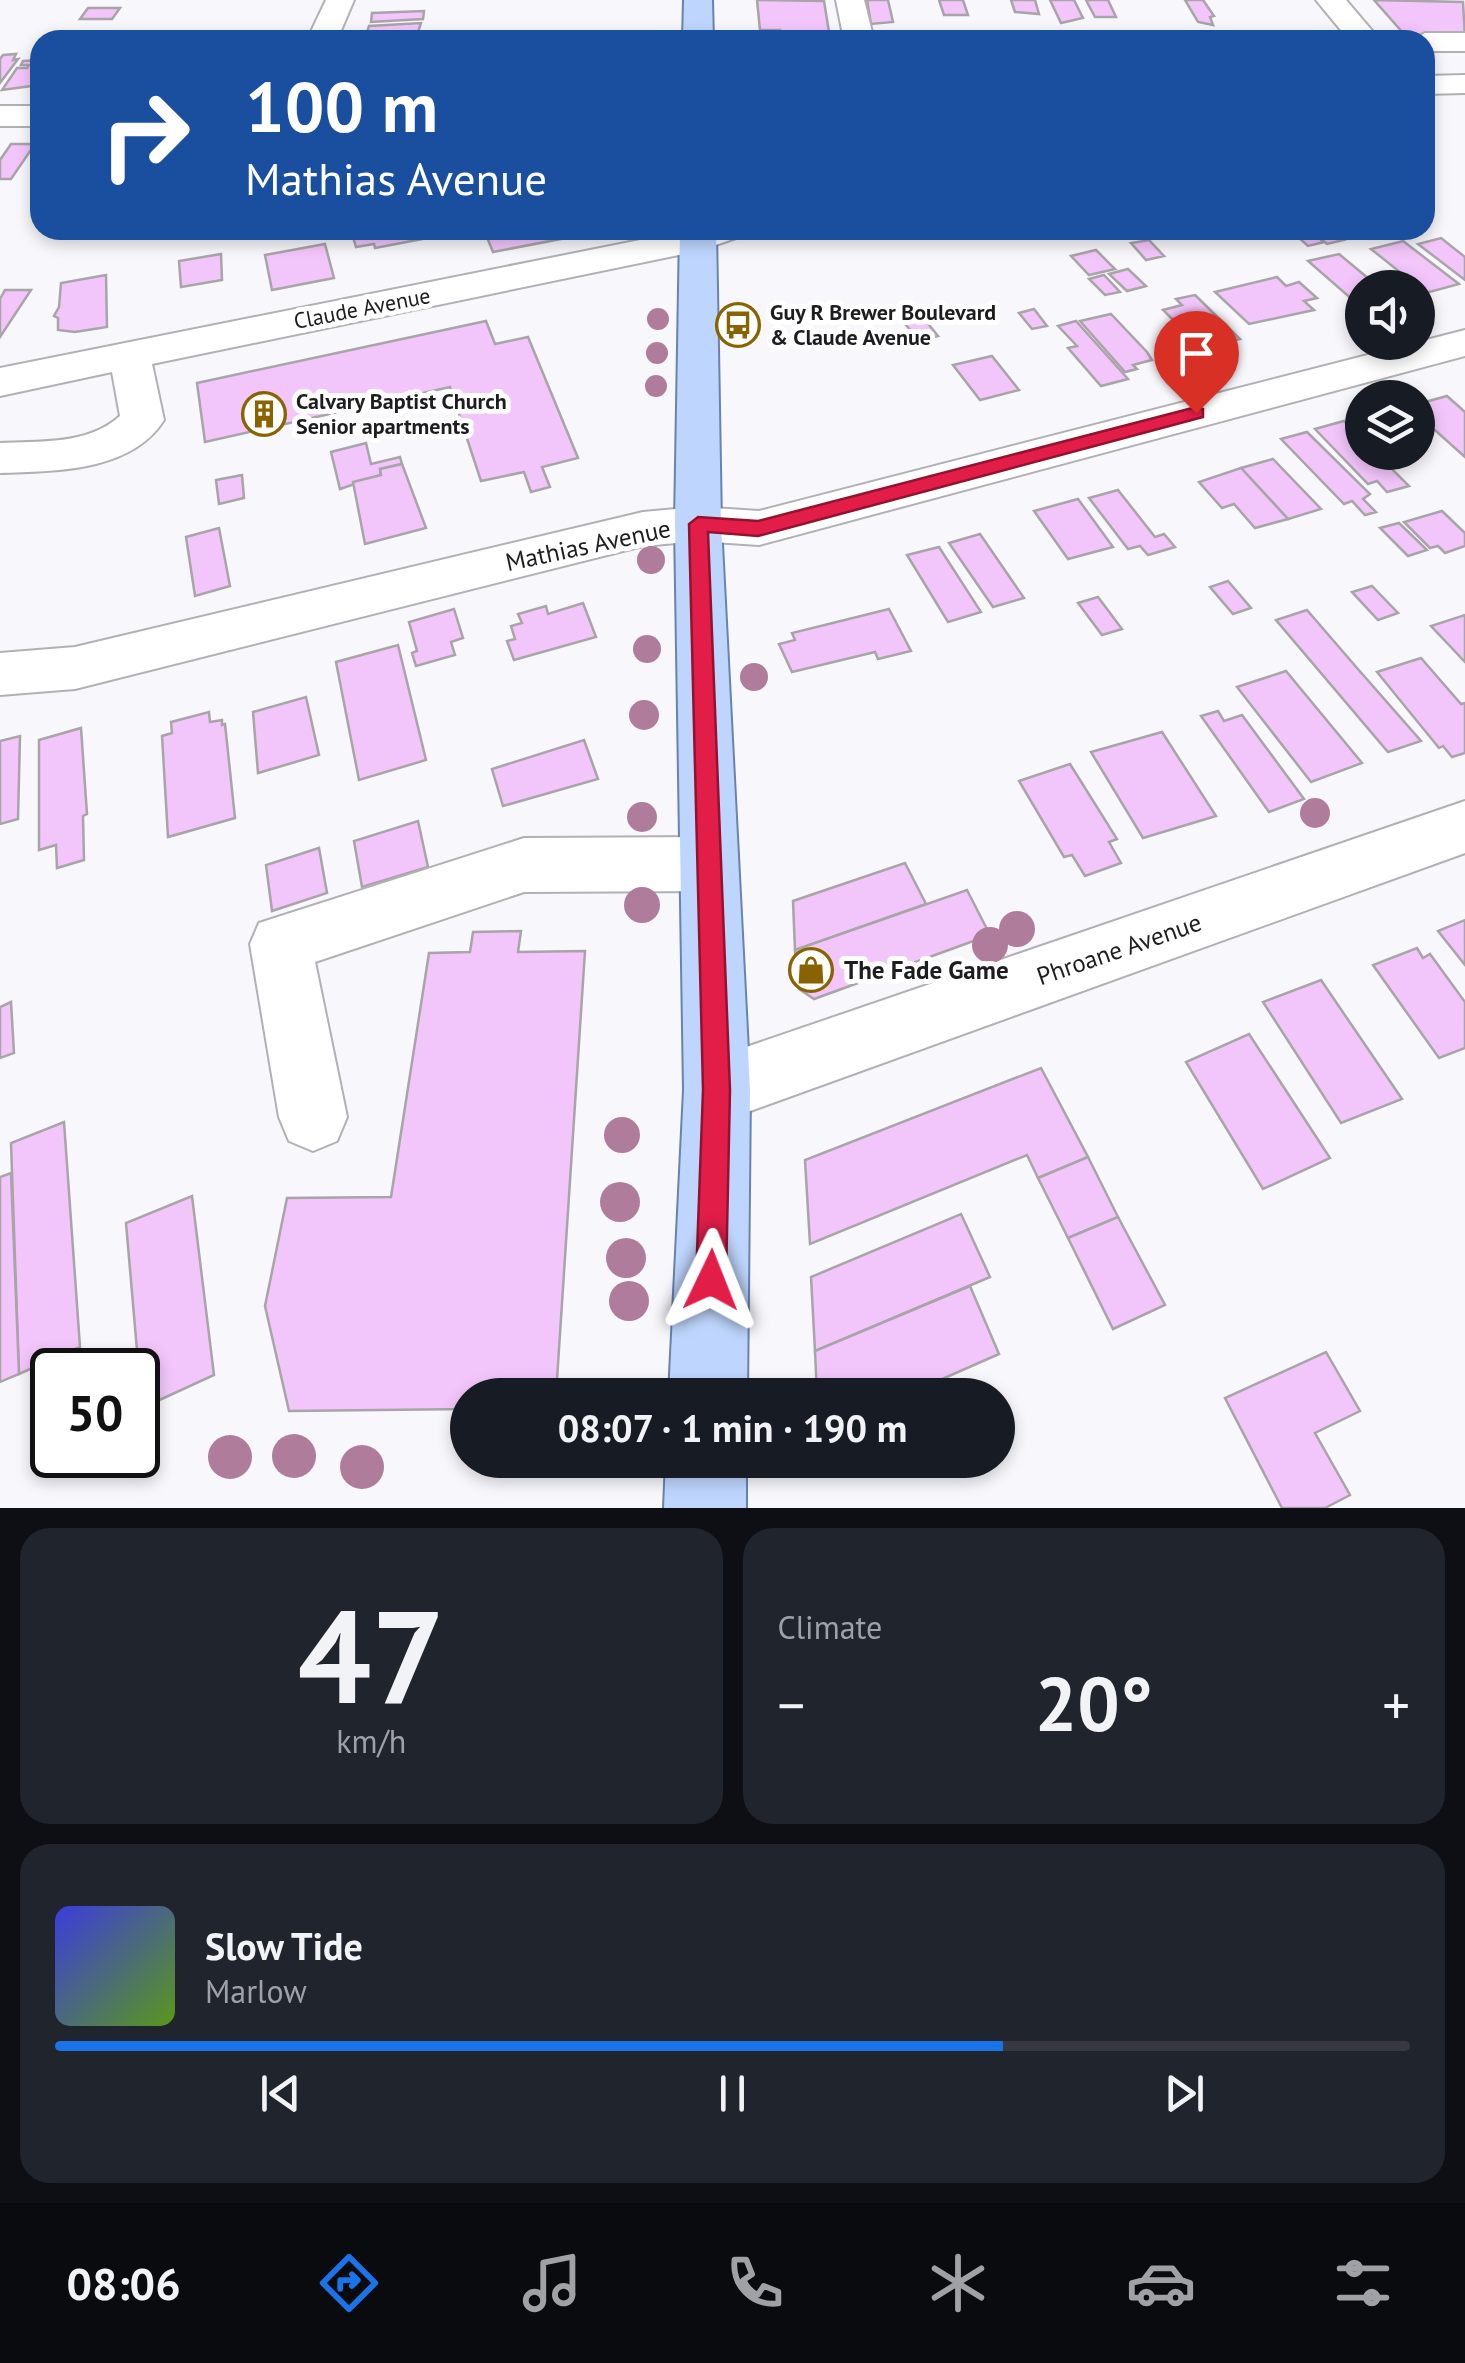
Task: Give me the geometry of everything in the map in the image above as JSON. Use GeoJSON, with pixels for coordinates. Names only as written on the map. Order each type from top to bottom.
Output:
{"type":"FeatureCollection","features":[{"type":"Feature","properties":{"kind":"main road"},"geometry":{"type":"LineString","coordinates":[[698,0],[698,30]]}},
{"type":"Feature","properties":{"kind":"main road"},"geometry":{"type":"LineString","coordinates":[[706,240],[698,524],[716,1090],[708,1378]]}},
{"type":"Feature","properties":{"kind":"main road"},"geometry":{"type":"LineString","coordinates":[[704,1508],[705,1478]]}},
{"type":"Feature","properties":{"kind":"street"},"geometry":{"type":"LineString","coordinates":[[326,30],[340,0]]}},
{"type":"Feature","properties":{"kind":"street"},"geometry":{"type":"LineString","coordinates":[[850,0],[857,30]]}},
{"type":"Feature","properties":{"kind":"street"},"geometry":{"type":"LineString","coordinates":[[1330,0],[1356,30]]}},
{"type":"Feature","properties":{"kind":"street"},"geometry":{"type":"LineString","coordinates":[[1435,42],[1465,42]]}},
{"type":"Feature","properties":{"kind":"street"},"geometry":{"type":"LineString","coordinates":[[1435,85],[1465,84]]}},
{"type":"Feature","properties":{"kind":"street"},"geometry":{"type":"LineString","coordinates":[[0,116],[30,116]]}},
{"type":"Feature","properties":{"kind":"street","name":"Claude Avenue"},"geometry":{"type":"LineString","coordinates":[[0,382],[673,240]]}},
{"type":"Feature","properties":{"kind":"street","name":"Mathias Avenue"},"geometry":{"type":"LineString","coordinates":[[0,674],[75,668],[612,536],[698,524],[758,528],[1465,343]]}},
{"type":"Feature","properties":{"kind":"street"},"geometry":{"type":"LineString","coordinates":[[0,458],[56,456],[129,434],[142,420],[129,356]]}},
{"type":"Feature","properties":{"kind":"street","name":"Phroane Avenue"},"geometry":{"type":"LineString","coordinates":[[716,1090],[1465,827]]}},
{"type":"Feature","properties":{"kind":"street"},"geometry":{"type":"LineString","coordinates":[[313,1117],[282,944],[524,865],[709,864]]}},
{"type":"Feature","properties":{"kind":"building"},"geometry":{"type":"Polygon","coordinates":[[[757,0],[824,1],[829,30],[760,30],[757,0]]]}},
{"type":"Feature","properties":{"kind":"building"},"geometry":{"type":"Polygon","coordinates":[[[867,0],[888,0],[893,22],[871,24],[867,0]]]}},
{"type":"Feature","properties":{"kind":"building"},"geometry":{"type":"Polygon","coordinates":[[[939,0],[963,0],[968,15],[944,15],[939,0]]]}},
{"type":"Feature","properties":{"kind":"building"},"geometry":{"type":"Polygon","coordinates":[[[1011,0],[1035,0],[1039,14],[1015,12],[1011,0]]]}},
{"type":"Feature","properties":{"kind":"building"},"geometry":{"type":"Polygon","coordinates":[[[1050,0],[1074,0],[1083,18],[1061,23],[1050,0]]]}},
{"type":"Feature","properties":{"kind":"building"},"geometry":{"type":"Polygon","coordinates":[[[1086,0],[1108,0],[1116,17],[1095,17],[1086,0]]]}},
{"type":"Feature","properties":{"kind":"building"},"geometry":{"type":"Polygon","coordinates":[[[1185,0],[1203,0],[1214,16],[1210,17],[1213,25],[1198,22],[1185,0]]]}},
{"type":"Feature","properties":{"kind":"building"},"geometry":{"type":"Polygon","coordinates":[[[1374,0],[1463,2],[1465,37],[1435,36],[1435,30],[1400,30],[1374,0]]]}},
{"type":"Feature","properties":{"kind":"building"},"geometry":{"type":"Polygon","coordinates":[[[88,8],[120,8],[112,19],[80,19],[88,8]]]}},
{"type":"Feature","properties":{"kind":"building"},"geometry":{"type":"Polygon","coordinates":[[[424,11],[423,19],[371,22],[372,13],[424,11]]]}},
{"type":"Feature","properties":{"kind":"building"},"geometry":{"type":"Polygon","coordinates":[[[421,23],[419,30],[368,30],[369,26],[421,23]]]}},
{"type":"Feature","properties":{"kind":"building"},"geometry":{"type":"Polygon","coordinates":[[[16,54],[13,60],[18,59],[0,83],[0,59],[16,54]]]}},
{"type":"Feature","properties":{"kind":"building"},"geometry":{"type":"Polygon","coordinates":[[[30,61],[30,86],[2,90],[17,68],[27,68],[29,65],[21,65],[30,61]]]}},
{"type":"Feature","properties":{"kind":"building"},"geometry":{"type":"Polygon","coordinates":[[[11,144],[30,144],[30,151],[11,179],[0,179],[0,160],[11,144]]]}},
{"type":"Feature","properties":{"kind":"building"},"geometry":{"type":"Polygon","coordinates":[[[1441,238],[1465,257],[1465,280],[1418,244],[1441,238]]]}},
{"type":"Feature","properties":{"kind":"building"},"geometry":{"type":"Polygon","coordinates":[[[354,240],[417,240],[375,248],[374,244],[356,247],[354,240]]]}},
{"type":"Feature","properties":{"kind":"building"},"geometry":{"type":"Polygon","coordinates":[[[488,240],[555,240],[493,252],[488,240]]]}},
{"type":"Feature","properties":{"kind":"building"},"geometry":{"type":"Polygon","coordinates":[[[1149,240],[1164,256],[1146,260],[1131,243],[1149,240]]]}},
{"type":"Feature","properties":{"kind":"building"},"geometry":{"type":"Polygon","coordinates":[[[1301,240],[1324,242],[1308,246],[1301,240]]]}},
{"type":"Feature","properties":{"kind":"building"},"geometry":{"type":"Polygon","coordinates":[[[1403,241],[1459,284],[1435,291],[1435,270],[1397,270],[1371,249],[1403,241]]]}},
{"type":"Feature","properties":{"kind":"building"},"geometry":{"type":"Polygon","coordinates":[[[325,244],[334,278],[272,290],[265,255],[325,244]]]}},
{"type":"Feature","properties":{"kind":"building"},"geometry":{"type":"Polygon","coordinates":[[[1096,250],[1115,269],[1089,275],[1071,256],[1096,250]]]}},
{"type":"Feature","properties":{"kind":"building"},"geometry":{"type":"Polygon","coordinates":[[[221,254],[222,280],[181,287],[179,261],[221,254]]]}},
{"type":"Feature","properties":{"kind":"building"},"geometry":{"type":"Polygon","coordinates":[[[1339,254],[1358,270],[1345,270],[1345,293],[1308,261],[1339,254]]]}},
{"type":"Feature","properties":{"kind":"building"},"geometry":{"type":"Polygon","coordinates":[[[1128,269],[1146,286],[1127,291],[1109,274],[1128,269]]]}},
{"type":"Feature","properties":{"kind":"building"},"geometry":{"type":"Polygon","coordinates":[[[106,275],[107,327],[75,332],[58,330],[58,318],[54,316],[59,307],[61,283],[106,275]]]}},
{"type":"Feature","properties":{"kind":"building"},"geometry":{"type":"Polygon","coordinates":[[[1104,275],[1120,292],[1105,295],[1089,279],[1104,275]]]}},
{"type":"Feature","properties":{"kind":"building"},"geometry":{"type":"Polygon","coordinates":[[[1277,277],[1286,286],[1299,282],[1317,298],[1304,301],[1314,310],[1249,324],[1215,292],[1277,277]]]}},
{"type":"Feature","properties":{"kind":"building"},"geometry":{"type":"Polygon","coordinates":[[[5,290],[31,290],[0,337],[0,299],[5,290]]]}},
{"type":"Feature","properties":{"kind":"building"},"geometry":{"type":"Polygon","coordinates":[[[1195,295],[1240,339],[1201,348],[1163,310],[1182,305],[1176,299],[1195,295]]]}},
{"type":"Feature","properties":{"kind":"building"},"geometry":{"type":"Polygon","coordinates":[[[1034,309],[1047,326],[1032,329],[1019,313],[1034,309]]]}},
{"type":"Feature","properties":{"kind":"building"},"geometry":{"type":"Polygon","coordinates":[[[1111,314],[1152,360],[1133,365],[1137,369],[1125,372],[1080,321],[1111,314]]]}},
{"type":"Feature","properties":{"kind":"building"},"geometry":{"type":"Polygon","coordinates":[[[921,315],[938,336],[919,341],[902,320],[921,315]]]}},
{"type":"Feature","properties":{"kind":"building","name":"Calvary Baptist Church Senior apartments"},"geometry":{"type":"Polygon","coordinates":[[[486,321],[495,344],[528,337],[578,458],[542,467],[550,487],[531,492],[524,472],[481,481],[450,387],[205,442],[197,383],[486,321]]]}},
{"type":"Feature","properties":{"kind":"building"},"geometry":{"type":"Polygon","coordinates":[[[1076,321],[1128,379],[1101,386],[1068,348],[1077,346],[1058,326],[1076,321]]]}},
{"type":"Feature","properties":{"kind":"building"},"geometry":{"type":"Polygon","coordinates":[[[992,356],[1019,390],[980,400],[953,365],[992,356]]]}},
{"type":"Feature","properties":{"kind":"building"},"geometry":{"type":"Polygon","coordinates":[[[1447,396],[1465,412],[1465,457],[1435,430],[1435,399],[1447,396]]]}},
{"type":"Feature","properties":{"kind":"building"},"geometry":{"type":"Polygon","coordinates":[[[1344,421],[1345,460],[1315,429],[1344,421]]]}},
{"type":"Feature","properties":{"kind":"building"},"geometry":{"type":"Polygon","coordinates":[[[1307,432],[1370,494],[1363,499],[1376,512],[1365,515],[1352,501],[1344,504],[1281,439],[1307,432]]]}},
{"type":"Feature","properties":{"kind":"building"},"geometry":{"type":"Polygon","coordinates":[[[366,443],[371,464],[400,457],[402,464],[380,469],[381,475],[340,489],[331,452],[366,443]]]}},
{"type":"Feature","properties":{"kind":"building"},"geometry":{"type":"Polygon","coordinates":[[[1273,459],[1321,509],[1288,519],[1241,468],[1273,459]]]}},
{"type":"Feature","properties":{"kind":"building"},"geometry":{"type":"Polygon","coordinates":[[[402,464],[426,528],[365,544],[353,482],[381,475],[380,469],[402,464]]]}},
{"type":"Feature","properties":{"kind":"building"},"geometry":{"type":"Polygon","coordinates":[[[1241,468],[1288,519],[1255,528],[1234,504],[1222,508],[1199,482],[1241,468]]]}},
{"type":"Feature","properties":{"kind":"building"},"geometry":{"type":"Polygon","coordinates":[[[1355,470],[1393,470],[1409,486],[1387,492],[1377,481],[1368,484],[1355,470]]]}},
{"type":"Feature","properties":{"kind":"building"},"geometry":{"type":"Polygon","coordinates":[[[242,475],[244,498],[219,504],[216,480],[242,475]]]}},
{"type":"Feature","properties":{"kind":"building"},"geometry":{"type":"Polygon","coordinates":[[[1118,490],[1155,537],[1164,534],[1175,547],[1148,555],[1140,546],[1128,549],[1089,498],[1118,490]]]}},
{"type":"Feature","properties":{"kind":"building"},"geometry":{"type":"Polygon","coordinates":[[[1078,499],[1113,547],[1068,559],[1034,511],[1078,499]]]}},
{"type":"Feature","properties":{"kind":"building"},"geometry":{"type":"Polygon","coordinates":[[[1442,511],[1465,533],[1465,546],[1445,553],[1438,546],[1430,548],[1404,522],[1442,511]]]}},
{"type":"Feature","properties":{"kind":"building"},"geometry":{"type":"Polygon","coordinates":[[[1399,523],[1427,550],[1408,556],[1380,528],[1399,523]]]}},
{"type":"Feature","properties":{"kind":"building"},"geometry":{"type":"Polygon","coordinates":[[[219,528],[230,586],[195,596],[186,537],[219,528]]]}},
{"type":"Feature","properties":{"kind":"building"},"geometry":{"type":"Polygon","coordinates":[[[980,534],[1024,598],[993,607],[949,543],[980,534]]]}},
{"type":"Feature","properties":{"kind":"building"},"geometry":{"type":"Polygon","coordinates":[[[939,547],[981,612],[948,622],[907,555],[939,547]]]}},
{"type":"Feature","properties":{"kind":"building"},"geometry":{"type":"Polygon","coordinates":[[[1228,581],[1251,608],[1233,614],[1210,587],[1228,581]]]}},
{"type":"Feature","properties":{"kind":"building"},"geometry":{"type":"Polygon","coordinates":[[[1372,586],[1398,613],[1378,620],[1352,592],[1372,586]]]}},
{"type":"Feature","properties":{"kind":"building"},"geometry":{"type":"Polygon","coordinates":[[[1098,597],[1122,629],[1102,635],[1078,603],[1098,597]]]}},
{"type":"Feature","properties":{"kind":"building"},"geometry":{"type":"Polygon","coordinates":[[[583,603],[596,637],[514,660],[507,641],[515,639],[511,626],[522,623],[518,614],[546,606],[548,614],[583,603]]]}},
{"type":"Feature","properties":{"kind":"building"},"geometry":{"type":"Polygon","coordinates":[[[454,609],[463,638],[451,642],[455,655],[416,666],[412,653],[417,651],[409,622],[454,609]]]}},
{"type":"Feature","properties":{"kind":"building"},"geometry":{"type":"Polygon","coordinates":[[[889,609],[911,651],[878,659],[875,652],[792,672],[779,644],[795,640],[792,633],[889,609]]]}},
{"type":"Feature","properties":{"kind":"building"},"geometry":{"type":"Polygon","coordinates":[[[1307,610],[1421,741],[1388,752],[1276,620],[1307,610]]]}},
{"type":"Feature","properties":{"kind":"building"},"geometry":{"type":"Polygon","coordinates":[[[1465,615],[1465,662],[1431,626],[1465,615]]]}},
{"type":"Feature","properties":{"kind":"building"},"geometry":{"type":"Polygon","coordinates":[[[398,645],[426,760],[359,780],[336,662],[398,645]]]}},
{"type":"Feature","properties":{"kind":"building"},"geometry":{"type":"Polygon","coordinates":[[[1421,658],[1461,704],[1465,703],[1465,753],[1452,757],[1443,746],[1439,748],[1377,672],[1421,658]]]}},
{"type":"Feature","properties":{"kind":"building"},"geometry":{"type":"Polygon","coordinates":[[[1286,671],[1362,763],[1311,782],[1237,687],[1286,671]]]}},
{"type":"Feature","properties":{"kind":"building"},"geometry":{"type":"Polygon","coordinates":[[[306,697],[319,755],[258,773],[253,712],[306,697]]]}},
{"type":"Feature","properties":{"kind":"building"},"geometry":{"type":"Polygon","coordinates":[[[1218,711],[1224,721],[1242,715],[1304,799],[1269,812],[1201,716],[1218,711]]]}},
{"type":"Feature","properties":{"kind":"building"},"geometry":{"type":"Polygon","coordinates":[[[209,712],[210,722],[222,720],[225,724],[235,818],[168,837],[162,736],[172,733],[171,722],[209,712]]]}},
{"type":"Feature","properties":{"kind":"building"},"geometry":{"type":"Polygon","coordinates":[[[81,728],[87,814],[83,816],[84,860],[57,868],[56,845],[39,850],[39,740],[81,728]]]}},
{"type":"Feature","properties":{"kind":"building"},"geometry":{"type":"Polygon","coordinates":[[[1162,732],[1216,816],[1143,838],[1091,752],[1162,732]]]}},
{"type":"Feature","properties":{"kind":"building"},"geometry":{"type":"Polygon","coordinates":[[[20,736],[18,819],[0,824],[0,741],[20,736]]]}},
{"type":"Feature","properties":{"kind":"building"},"geometry":{"type":"Polygon","coordinates":[[[584,740],[598,779],[503,806],[492,769],[584,740]]]}},
{"type":"Feature","properties":{"kind":"building"},"geometry":{"type":"Polygon","coordinates":[[[1070,764],[1117,839],[1109,842],[1121,863],[1085,876],[1072,855],[1064,857],[1019,781],[1070,764]]]}},
{"type":"Feature","properties":{"kind":"building"},"geometry":{"type":"Polygon","coordinates":[[[418,821],[428,867],[362,887],[354,841],[418,821]]]}},
{"type":"Feature","properties":{"kind":"building"},"geometry":{"type":"Polygon","coordinates":[[[319,848],[327,893],[272,911],[266,865],[319,848]]]}},
{"type":"Feature","properties":{"kind":"building"},"geometry":{"type":"Polygon","coordinates":[[[905,863],[926,904],[795,950],[793,901],[905,863]]]}},
{"type":"Feature","properties":{"kind":"building"},"geometry":{"type":"Polygon","coordinates":[[[967,890],[990,935],[814,999],[799,989],[795,950],[967,890]]]}},
{"type":"Feature","properties":{"kind":"building"},"geometry":{"type":"Polygon","coordinates":[[[1465,920],[1465,965],[1438,931],[1465,920]]]}},
{"type":"Feature","properties":{"kind":"building"},"geometry":{"type":"Polygon","coordinates":[[[521,931],[518,952],[585,951],[557,1378],[450,1378],[450,1409],[289,1411],[265,1306],[287,1198],[391,1197],[429,953],[470,952],[473,932],[521,931]]]}},
{"type":"Feature","properties":{"kind":"building"},"geometry":{"type":"Polygon","coordinates":[[[1417,948],[1423,958],[1430,954],[1465,1002],[1465,1048],[1439,1058],[1373,965],[1417,948]]]}},
{"type":"Feature","properties":{"kind":"building"},"geometry":{"type":"Polygon","coordinates":[[[1321,980],[1402,1099],[1341,1123],[1263,1002],[1321,980]]]}},
{"type":"Feature","properties":{"kind":"building"},"geometry":{"type":"Polygon","coordinates":[[[11,1002],[14,1053],[0,1058],[0,1007],[11,1002]]]}},
{"type":"Feature","properties":{"kind":"building"},"geometry":{"type":"Polygon","coordinates":[[[1249,1034],[1330,1158],[1263,1189],[1186,1062],[1249,1034]]]}},
{"type":"Feature","properties":{"kind":"building"},"geometry":{"type":"Polygon","coordinates":[[[1041,1068],[1088,1157],[1038,1178],[1027,1155],[810,1244],[805,1160],[1041,1068]]]}},
{"type":"Feature","properties":{"kind":"building"},"geometry":{"type":"Polygon","coordinates":[[[64,1122],[80,1347],[30,1348],[30,1369],[19,1374],[11,1143],[64,1122]]]}},
{"type":"Feature","properties":{"kind":"building"},"geometry":{"type":"Polygon","coordinates":[[[1088,1157],[1118,1217],[1068,1238],[1038,1178],[1088,1157]]]}},
{"type":"Feature","properties":{"kind":"building"},"geometry":{"type":"Polygon","coordinates":[[[11,1173],[19,1374],[0,1382],[0,1177],[11,1173]]]}},
{"type":"Feature","properties":{"kind":"building"},"geometry":{"type":"Polygon","coordinates":[[[192,1196],[214,1375],[160,1400],[160,1348],[137,1348],[126,1223],[192,1196]]]}},
{"type":"Feature","properties":{"kind":"building"},"geometry":{"type":"Polygon","coordinates":[[[961,1214],[990,1277],[815,1351],[811,1277],[961,1214]]]}},
{"type":"Feature","properties":{"kind":"building"},"geometry":{"type":"Polygon","coordinates":[[[1118,1217],[1165,1305],[1113,1329],[1068,1238],[1118,1217]]]}},
{"type":"Feature","properties":{"kind":"building"},"geometry":{"type":"Polygon","coordinates":[[[970,1286],[999,1354],[945,1378],[816,1378],[815,1351],[970,1286]]]}},
{"type":"Feature","properties":{"kind":"building"},"geometry":{"type":"Polygon","coordinates":[[[1326,1352],[1360,1411],[1315,1433],[1350,1495],[1325,1508],[1282,1508],[1225,1398],[1326,1352]]]}},
{"type":"Feature","properties":{"kind":"place","name":"Guy R Brewer Boulevard & Claude Avenue"},"geometry":{"type":"Point","coordinates":[738,325]}},
{"type":"Feature","properties":{"kind":"place","name":"Calvary Baptist Church Senior apartments"},"geometry":{"type":"Point","coordinates":[264,414]}},
{"type":"Feature","properties":{"kind":"place","name":"The Fade Game"},"geometry":{"type":"Point","coordinates":[811,970]}},
{"type":"Feature","properties":{"kind":"route"},"geometry":{"type":"LineString","coordinates":[[711,1280],[716,1090],[698,524],[758,528],[1196,413]]}}]}
